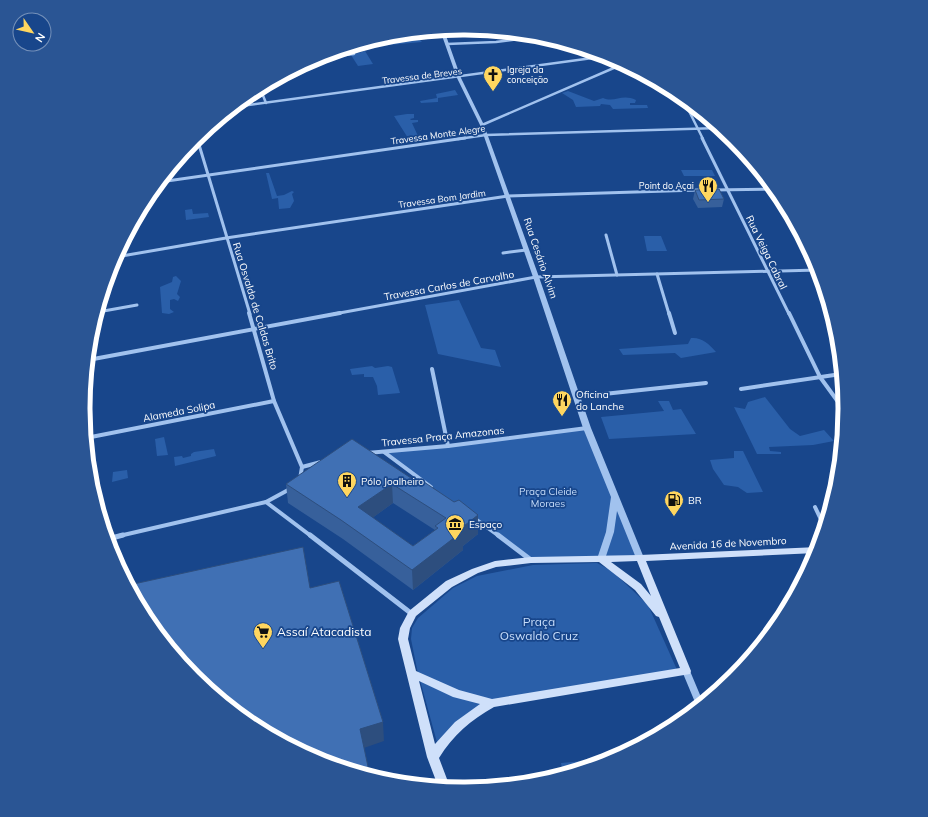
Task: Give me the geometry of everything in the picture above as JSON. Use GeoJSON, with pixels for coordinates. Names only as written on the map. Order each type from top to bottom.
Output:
{"type":"FeatureCollection","features":[{"type":"Feature","properties":{"kind":"main road","name":"Avenida 16 de Novembro"},"geometry":{"type":"LineString","coordinates":[[412,614],[449,584],[475,571],[495,564],[531,560],[640,558],[809,550]]}},
{"type":"Feature","properties":{"kind":"main road"},"geometry":{"type":"LineString","coordinates":[[433,756],[455,728],[492,703],[686,671],[669,626],[640,558]]}},
{"type":"Feature","properties":{"kind":"main road"},"geometry":{"type":"LineString","coordinates":[[601,559],[638,587],[669,626]]}},
{"type":"Feature","properties":{"kind":"main road"},"geometry":{"type":"LineString","coordinates":[[412,614],[405,628],[403,639],[433,756],[442,781]]}},
{"type":"Feature","properties":{"kind":"main road"},"geometry":{"type":"LineString","coordinates":[[411,672],[457,694],[492,703]]}},
{"type":"Feature","properties":{"kind":"street","name":"Rua Cesário Alvim"},"geometry":{"type":"LineString","coordinates":[[444,36],[459,78],[482,124],[587,428],[640,558]]}},
{"type":"Feature","properties":{"kind":"street"},"geometry":{"type":"LineString","coordinates":[[447,44],[496,42],[519,39]]}},
{"type":"Feature","properties":{"kind":"street"},"geometry":{"type":"LineString","coordinates":[[344,55],[354,54],[354,52]]}},
{"type":"Feature","properties":{"kind":"street","name":"Travessa de Breves"},"geometry":{"type":"LineString","coordinates":[[246,106],[459,78],[593,58]]}},
{"type":"Feature","properties":{"kind":"street"},"geometry":{"type":"LineString","coordinates":[[482,124],[615,67]]}},
{"type":"Feature","properties":{"kind":"street"},"geometry":{"type":"LineString","coordinates":[[262,94],[266,103]]}},
{"type":"Feature","properties":{"kind":"street","name":"Rua Veiga Cabral"},"geometry":{"type":"LineString","coordinates":[[688,110],[820,377],[838,401]]}},
{"type":"Feature","properties":{"kind":"street","name":"Travessa Monte Alegre"},"geometry":{"type":"LineString","coordinates":[[168,181],[486,135],[710,128]]}},
{"type":"Feature","properties":{"kind":"street","name":"Rua Osvaldo de Caldas Brito"},"geometry":{"type":"LineString","coordinates":[[199,145],[274,401],[302,467]]}},
{"type":"Feature","properties":{"kind":"street"},"geometry":{"type":"LineString","coordinates":[[710,190],[766,189]]}},
{"type":"Feature","properties":{"kind":"street","name":"Travessa Bom Jardim"},"geometry":{"type":"LineString","coordinates":[[123,256],[226,238],[508,196],[703,190]]}},
{"type":"Feature","properties":{"kind":"street"},"geometry":{"type":"LineString","coordinates":[[606,235],[617,275]]}},
{"type":"Feature","properties":{"kind":"street"},"geometry":{"type":"LineString","coordinates":[[503,253],[526,250]]}},
{"type":"Feature","properties":{"kind":"street","name":"Travessa Carlos de Carvalho"},"geometry":{"type":"LineString","coordinates":[[94,359],[536,277],[811,270]]}},
{"type":"Feature","properties":{"kind":"street"},"geometry":{"type":"LineString","coordinates":[[657,274],[674,333]]}},
{"type":"Feature","properties":{"kind":"street"},"geometry":{"type":"LineString","coordinates":[[103,311],[137,305]]}},
{"type":"Feature","properties":{"kind":"street"},"geometry":{"type":"LineString","coordinates":[[432,369],[448,446]]}},
{"type":"Feature","properties":{"kind":"street"},"geometry":{"type":"LineString","coordinates":[[741,389],[836,375]]}},
{"type":"Feature","properties":{"kind":"street"},"geometry":{"type":"LineString","coordinates":[[576,397],[706,382]]}},
{"type":"Feature","properties":{"kind":"street","name":"Alameda Solipa"},"geometry":{"type":"LineString","coordinates":[[91,437],[274,401]]}},
{"type":"Feature","properties":{"kind":"street","name":"Travessa Praça Amazonas"},"geometry":{"type":"LineString","coordinates":[[361,453],[448,446],[587,428]]}},
{"type":"Feature","properties":{"kind":"street"},"geometry":{"type":"LineString","coordinates":[[383,452],[435,489]]}},
{"type":"Feature","properties":{"kind":"street"},"geometry":{"type":"LineString","coordinates":[[297,483],[300,478],[302,467],[324,461]]}},
{"type":"Feature","properties":{"kind":"street"},"geometry":{"type":"LineString","coordinates":[[114,538],[266,502],[292,487]]}},
{"type":"Feature","properties":{"kind":"street"},"geometry":{"type":"LineString","coordinates":[[601,559],[610,532],[615,496]]}},
{"type":"Feature","properties":{"kind":"street"},"geometry":{"type":"LineString","coordinates":[[266,502],[412,614]]}},
{"type":"Feature","properties":{"kind":"street"},"geometry":{"type":"LineString","coordinates":[[815,507],[821,519]]}},
{"type":"Feature","properties":{"kind":"street"},"geometry":{"type":"LineString","coordinates":[[467,513],[531,560]]}},
{"type":"Feature","properties":{"kind":"street"},"geometry":{"type":"LineString","coordinates":[[686,671],[698,699]]}},
{"type":"Feature","properties":{"kind":"green space"},"geometry":{"type":"Polygon","coordinates":[[[415,38],[418,38],[422,42],[378,46],[415,38]]]}},
{"type":"Feature","properties":{"kind":"green space"},"geometry":{"type":"Polygon","coordinates":[[[365,51],[373,64],[358,66],[351,55],[365,51]]]}},
{"type":"Feature","properties":{"kind":"green space"},"geometry":{"type":"Polygon","coordinates":[[[455,90],[458,95],[438,98],[438,102],[421,103],[420,101],[437,98],[436,94],[455,90]]]}},
{"type":"Feature","properties":{"kind":"green space"},"geometry":{"type":"Polygon","coordinates":[[[568,91],[594,101],[603,98],[611,99],[627,97],[636,100],[635,103],[630,103],[630,105],[647,105],[648,108],[613,109],[610,105],[601,104],[600,106],[576,107],[573,100],[562,93],[568,91]]]}},
{"type":"Feature","properties":{"kind":"green space"},"geometry":{"type":"Polygon","coordinates":[[[414,114],[414,118],[410,119],[411,120],[418,120],[418,122],[412,123],[418,136],[408,138],[394,116],[414,114]]]}},
{"type":"Feature","properties":{"kind":"green space"},"geometry":{"type":"Polygon","coordinates":[[[681,170],[712,170],[715,176],[684,176],[681,170]]]}},
{"type":"Feature","properties":{"kind":"green space"},"geometry":{"type":"Polygon","coordinates":[[[266,173],[269,173],[277,196],[284,195],[292,191],[294,192],[292,194],[294,201],[290,208],[279,209],[278,198],[272,199],[266,173]]]}},
{"type":"Feature","properties":{"kind":"green space"},"geometry":{"type":"Polygon","coordinates":[[[192,209],[193,214],[208,213],[209,217],[186,220],[185,210],[192,209]]]}},
{"type":"Feature","properties":{"kind":"green space"},"geometry":{"type":"Polygon","coordinates":[[[644,236],[661,236],[667,251],[647,251],[644,236]]]}},
{"type":"Feature","properties":{"kind":"green space"},"geometry":{"type":"Polygon","coordinates":[[[176,276],[181,281],[177,294],[180,297],[178,301],[174,299],[170,300],[170,309],[174,312],[169,314],[162,313],[160,287],[172,282],[173,277],[176,276]]]}},
{"type":"Feature","properties":{"kind":"green space"},"geometry":{"type":"Polygon","coordinates":[[[459,300],[481,348],[495,350],[501,367],[438,354],[425,305],[459,300]]]}},
{"type":"Feature","properties":{"kind":"green space"},"geometry":{"type":"Polygon","coordinates":[[[691,338],[702,340],[716,352],[681,358],[675,353],[623,355],[619,349],[688,344],[691,338]]]}},
{"type":"Feature","properties":{"kind":"green space"},"geometry":{"type":"Polygon","coordinates":[[[372,366],[375,368],[388,366],[392,367],[400,393],[378,395],[377,386],[373,377],[364,377],[364,374],[352,375],[350,369],[372,366]]]}},
{"type":"Feature","properties":{"kind":"green space"},"geometry":{"type":"Polygon","coordinates":[[[765,397],[790,429],[800,436],[824,430],[834,441],[813,445],[769,447],[770,451],[781,452],[781,454],[757,454],[734,407],[745,409],[748,402],[765,397]]]}},
{"type":"Feature","properties":{"kind":"green space"},"geometry":{"type":"Polygon","coordinates":[[[658,401],[669,401],[673,410],[681,409],[696,434],[609,439],[601,417],[664,411],[658,401]]]}},
{"type":"Feature","properties":{"kind":"green space","name":"Praça Cleide Moraes"},"geometry":{"type":"Polygon","coordinates":[[[587,428],[640,556],[531,560],[383,452],[587,428]]]}},
{"type":"Feature","properties":{"kind":"green space"},"geometry":{"type":"Polygon","coordinates":[[[164,437],[168,455],[157,456],[155,439],[164,437]]]}},
{"type":"Feature","properties":{"kind":"green space"},"geometry":{"type":"Polygon","coordinates":[[[214,449],[216,456],[175,466],[174,457],[182,456],[183,458],[191,456],[194,452],[214,449]]]}},
{"type":"Feature","properties":{"kind":"green space"},"geometry":{"type":"Polygon","coordinates":[[[734,451],[743,451],[763,492],[747,493],[738,487],[724,485],[713,469],[710,460],[734,458],[734,451]]]}},
{"type":"Feature","properties":{"kind":"green space"},"geometry":{"type":"Polygon","coordinates":[[[127,470],[128,478],[112,482],[113,472],[127,470]]]}},
{"type":"Feature","properties":{"kind":"green space","name":"Praça Oswaldo Cruz"},"geometry":{"type":"Polygon","coordinates":[[[597,563],[612,571],[648,605],[678,672],[492,701],[438,746],[417,669],[411,639],[412,628],[418,618],[453,588],[477,576],[533,565],[597,563]]]}},
{"type":"Feature","properties":{"kind":"green space"},"geometry":{"type":"Polygon","coordinates":[[[588,761],[562,769],[561,763],[588,761]]]}},
{"type":"Feature","properties":{"kind":"building"},"geometry":{"type":"Polygon","coordinates":[[[719,189],[724,199],[699,200],[695,190],[719,189]]]}},
{"type":"Feature","properties":{"kind":"building"},"geometry":{"type":"Polygon","coordinates":[[[352,439],[417,482],[421,480],[454,502],[459,500],[478,515],[460,529],[463,531],[412,570],[341,520],[286,484],[352,439]],[[392,484],[358,507],[413,546],[438,528],[435,526],[446,518],[392,484]]]}},
{"type":"Feature","properties":{"kind":"building","name":"Assaí Atacadista"},"geometry":{"type":"Polygon","coordinates":[[[303,547],[310,588],[339,581],[383,722],[360,729],[369,769],[321,754],[277,732],[237,705],[200,673],[183,655],[153,616],[135,584],[303,547]]]}},
{"type":"Feature","properties":{"kind":"place","name":"Igreja da conceição"},"geometry":{"type":"Point","coordinates":[493,92]}},
{"type":"Feature","properties":{"kind":"place","name":"Point do Açai"},"geometry":{"type":"Point","coordinates":[708,203]}},
{"type":"Feature","properties":{"kind":"place","name":"Oficina do Lanche"},"geometry":{"type":"Point","coordinates":[562,417]}},
{"type":"Feature","properties":{"kind":"place","name":"Pólo Joalheiro"},"geometry":{"type":"Point","coordinates":[347,498]}},
{"type":"Feature","properties":{"kind":"place","name":"BR"},"geometry":{"type":"Point","coordinates":[674,517]}},
{"type":"Feature","properties":{"kind":"place","name":"Espaço"},"geometry":{"type":"Point","coordinates":[455,541]}},
{"type":"Feature","properties":{"kind":"place","name":"Assaí Atacadista"},"geometry":{"type":"Point","coordinates":[263,649]}}]}
